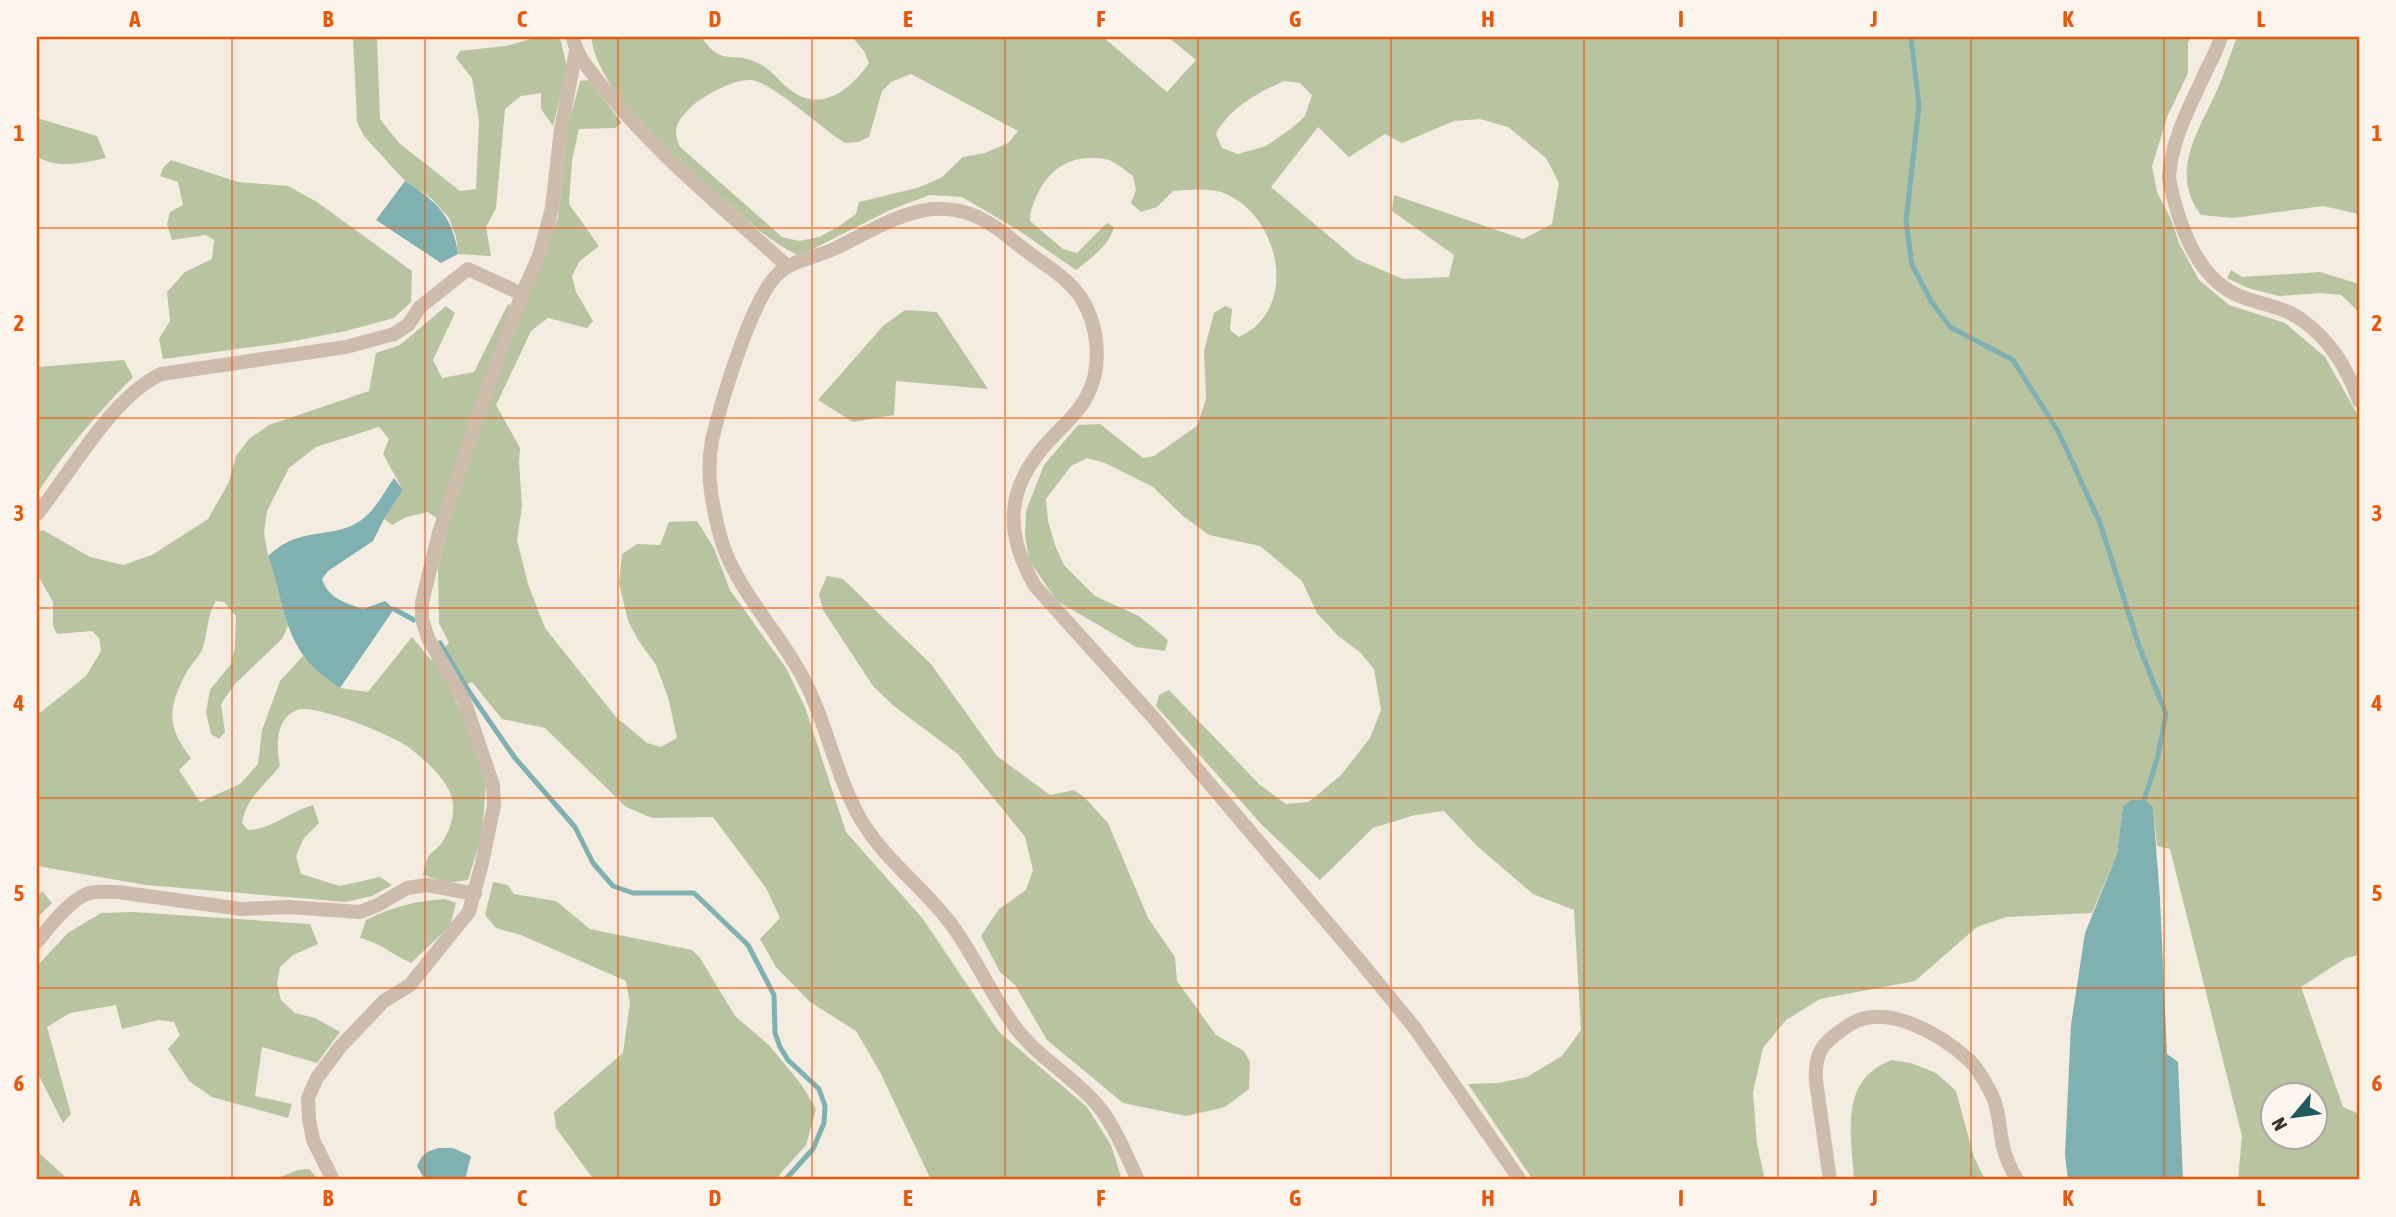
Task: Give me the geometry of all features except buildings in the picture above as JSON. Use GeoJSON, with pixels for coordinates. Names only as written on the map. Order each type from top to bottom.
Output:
{"type":"FeatureCollection","features":[{"type":"Feature","properties":{"kind":"street"},"geometry":{"type":"LineString","coordinates":[[2221,37],[2177,136],[2169,178],[2186,238],[2215,280],[2233,293],[2300,318],[2319,335],[2349,373],[2359,401]]}},
{"type":"Feature","properties":{"kind":"street"},"geometry":{"type":"LineString","coordinates":[[574,44],[619,108],[685,176],[787,266]]}},
{"type":"Feature","properties":{"kind":"street"},"geometry":{"type":"LineString","coordinates":[[332,1180],[313,1140],[309,1119],[308,1098],[317,1077],[340,1047],[384,1001],[410,985],[469,912],[494,805],[494,785],[464,700],[428,638],[422,619],[422,602],[439,533],[481,407],[522,293],[539,256],[552,208],[574,44]]}},
{"type":"Feature","properties":{"kind":"street"},"geometry":{"type":"LineString","coordinates":[[1138,1180],[1093,1099],[1032,1047],[1013,1025],[952,925],[881,850],[860,818],[842,781],[825,726],[804,680],[738,576],[725,551],[718,526],[710,485],[711,444],[748,326],[764,291],[775,275],[787,266],[826,253],[904,215],[930,208],[968,212],[989,223],[1066,281],[1081,298],[1096,339],[1097,355],[1087,397],[1038,452],[1018,490],[1013,514],[1015,542],[1022,563],[1035,586],[1152,716],[1376,979],[1414,1027],[1520,1180]]}},
{"type":"Feature","properties":{"kind":"street"},"geometry":{"type":"LineString","coordinates":[[37,514],[124,398],[162,373],[346,347],[394,334],[408,325],[420,307],[468,269],[522,293]]}},
{"type":"Feature","properties":{"kind":"street"},"geometry":{"type":"LineString","coordinates":[[37,942],[76,901],[88,893],[118,892],[241,909],[289,907],[360,912],[407,888],[427,886],[475,894]]}},
{"type":"Feature","properties":{"kind":"street"},"geometry":{"type":"LineString","coordinates":[[1830,1180],[1815,1068],[1820,1049],[1853,1022],[1873,1016],[1917,1025],[1970,1062],[1993,1096],[2004,1151],[2017,1180]]}},
{"type":"Feature","properties":{"kind":"green space"},"geometry":{"type":"Polygon","coordinates":[[[353,37],[377,37],[380,119],[399,143],[460,191],[476,189],[479,121],[472,78],[456,58],[460,51],[506,46],[538,37],[556,37],[561,41],[567,68],[553,126],[541,109],[541,93],[521,96],[505,109],[496,208],[486,227],[491,256],[458,254],[456,237],[449,218],[431,198],[405,181],[364,136],[357,122],[353,37]]]}},
{"type":"Feature","properties":{"kind":"green space"},"geometry":{"type":"Polygon","coordinates":[[[591,37],[701,37],[716,52],[758,63],[796,94],[818,100],[838,94],[855,80],[869,63],[864,51],[852,37],[1103,37],[1167,92],[1196,60],[1168,37],[2191,37],[2188,43],[2188,73],[2168,115],[2152,166],[2157,192],[2171,219],[2179,243],[2199,280],[2229,305],[2285,323],[2325,357],[2359,417],[2359,955],[2346,958],[2301,987],[2343,1107],[2359,1114],[2359,1180],[2238,1180],[2242,1136],[2170,849],[2157,846],[2153,807],[2123,807],[2117,854],[2092,913],[2006,917],[1977,927],[1915,981],[1820,999],[1786,1020],[1763,1048],[1753,1092],[1757,1144],[1765,1180],[1533,1180],[1468,1084],[1498,1083],[1527,1077],[1562,1056],[1581,1030],[1574,910],[1533,894],[1477,846],[1444,811],[1415,815],[1373,828],[1320,880],[1262,825],[1156,706],[1159,695],[1169,690],[1260,785],[1286,804],[1308,802],[1315,797],[1341,775],[1370,738],[1381,710],[1374,669],[1360,652],[1338,636],[1317,613],[1302,581],[1260,546],[1209,535],[1183,516],[1153,487],[1105,463],[1087,458],[1071,466],[1046,499],[1048,521],[1064,565],[1095,596],[1139,616],[1168,640],[1165,651],[1136,647],[1057,601],[1029,560],[1025,535],[1026,511],[1044,465],[1078,425],[1100,424],[1143,458],[1154,456],[1197,426],[1206,399],[1204,351],[1214,313],[1225,306],[1232,309],[1230,330],[1239,337],[1258,324],[1270,307],[1276,286],[1276,264],[1260,223],[1245,206],[1226,194],[1207,190],[1173,191],[1157,207],[1141,212],[1131,203],[1136,190],[1133,176],[1109,160],[1083,158],[1064,164],[1049,177],[1037,195],[1030,217],[1030,221],[1063,249],[1077,253],[1107,223],[1114,227],[1104,246],[1076,270],[1018,230],[962,197],[930,195],[890,210],[799,256],[756,228],[680,162],[641,123],[608,81],[597,59],[591,37]],[[911,74],[891,82],[882,91],[869,137],[858,142],[845,143],[784,97],[751,80],[736,82],[720,89],[692,106],[677,125],[677,140],[680,147],[782,237],[799,241],[819,237],[856,214],[859,202],[917,188],[941,178],[963,157],[985,153],[1008,143],[1018,131],[911,74]],[[1284,81],[1245,102],[1228,117],[1216,134],[1222,148],[1238,154],[1266,146],[1305,116],[1312,95],[1300,83],[1284,81]],[[1480,119],[1454,121],[1402,143],[1385,134],[1349,157],[1318,127],[1271,187],[1356,259],[1403,279],[1449,277],[1454,255],[1392,211],[1394,195],[1523,239],[1552,224],[1559,183],[1546,158],[1508,127],[1480,119]]]}},
{"type":"Feature","properties":{"kind":"green space"},"geometry":{"type":"Polygon","coordinates":[[[2237,37],[2359,37],[2359,214],[2323,206],[2233,218],[2201,215],[2187,183],[2190,151],[2237,37]]]}},
{"type":"Feature","properties":{"kind":"green space"},"geometry":{"type":"Polygon","coordinates":[[[589,80],[622,123],[615,128],[579,129],[572,160],[569,204],[599,246],[579,262],[572,276],[576,292],[593,321],[587,328],[548,318],[531,331],[496,405],[520,448],[522,506],[517,540],[528,584],[545,628],[616,717],[647,743],[661,747],[677,738],[668,697],[656,665],[628,621],[619,583],[622,554],[637,544],[660,545],[669,522],[697,521],[714,548],[730,590],[786,668],[805,707],[846,832],[923,919],[999,1032],[1087,1107],[1111,1145],[1122,1180],[931,1180],[880,1072],[856,1031],[810,1002],[776,967],[760,939],[780,918],[766,888],[713,817],[652,818],[626,807],[545,728],[502,719],[472,682],[452,692],[486,785],[482,834],[468,880],[448,883],[423,875],[428,857],[441,844],[453,816],[452,798],[434,769],[407,746],[385,735],[335,715],[306,709],[290,714],[281,727],[278,742],[280,766],[252,799],[242,823],[248,830],[256,829],[313,805],[319,823],[304,838],[296,856],[301,874],[340,886],[380,877],[392,885],[372,896],[346,902],[146,885],[37,866],[37,710],[41,712],[86,676],[101,651],[99,638],[92,631],[57,634],[53,626],[53,602],[37,574],[37,533],[43,530],[90,557],[123,565],[152,555],[208,519],[229,482],[236,456],[249,439],[269,425],[369,391],[376,353],[400,345],[446,306],[455,313],[433,360],[442,378],[474,372],[508,304],[523,311],[558,217],[568,126],[580,81],[589,80]],[[379,427],[316,447],[289,468],[267,511],[264,533],[288,626],[282,639],[235,684],[221,704],[225,732],[219,739],[211,734],[206,712],[210,690],[231,664],[235,646],[236,616],[224,602],[216,601],[213,606],[202,650],[181,683],[172,715],[177,735],[191,758],[179,770],[200,802],[240,784],[258,764],[262,730],[280,681],[303,656],[340,688],[368,692],[412,637],[431,660],[449,643],[439,623],[438,567],[448,526],[428,512],[406,517],[392,525],[384,519],[403,490],[383,454],[389,439],[379,427]]]}},
{"type":"Feature","properties":{"kind":"green space"},"geometry":{"type":"Polygon","coordinates":[[[37,118],[97,136],[106,158],[63,164],[37,157],[37,118]]]}},
{"type":"Feature","properties":{"kind":"green space"},"geometry":{"type":"Polygon","coordinates":[[[171,160],[238,182],[288,186],[317,202],[412,271],[411,302],[394,318],[346,331],[283,343],[163,359],[159,339],[170,321],[167,292],[185,272],[212,259],[214,240],[206,235],[172,240],[167,224],[170,212],[183,205],[178,182],[160,176],[171,160]]]}},
{"type":"Feature","properties":{"kind":"green space"},"geometry":{"type":"Polygon","coordinates":[[[2231,270],[2242,277],[2320,272],[2356,283],[2359,286],[2359,312],[2341,295],[2320,293],[2279,296],[2248,288],[2227,278],[2231,270]]]}},
{"type":"Feature","properties":{"kind":"green space"},"geometry":{"type":"Polygon","coordinates":[[[905,310],[937,312],[988,389],[896,381],[894,415],[853,422],[818,400],[883,326],[905,310]]]}},
{"type":"Feature","properties":{"kind":"green space"},"geometry":{"type":"Polygon","coordinates":[[[124,360],[133,377],[82,433],[37,494],[37,367],[124,360]]]}},
{"type":"Feature","properties":{"kind":"green space"},"geometry":{"type":"Polygon","coordinates":[[[827,576],[843,579],[931,664],[997,756],[1050,795],[1074,790],[1108,823],[1148,918],[1175,957],[1177,981],[1216,1035],[1244,1051],[1250,1062],[1249,1089],[1225,1107],[1186,1116],[1123,1103],[1047,1040],[1015,985],[1000,972],[981,936],[999,909],[1026,890],[1033,870],[1025,837],[958,754],[895,707],[873,686],[823,610],[819,594],[827,576]]]}},
{"type":"Feature","properties":{"kind":"green space"},"geometry":{"type":"Polygon","coordinates":[[[493,882],[508,885],[514,894],[556,901],[590,929],[692,950],[700,958],[735,1016],[769,1045],[801,1084],[816,1109],[806,1145],[780,1174],[778,1180],[594,1180],[556,1128],[554,1112],[623,1053],[630,1003],[626,981],[521,935],[496,928],[485,915],[493,882]]]}},
{"type":"Feature","properties":{"kind":"green space"},"geometry":{"type":"Polygon","coordinates":[[[42,891],[52,903],[37,918],[37,898],[42,891]]]}},
{"type":"Feature","properties":{"kind":"green space"},"geometry":{"type":"Polygon","coordinates":[[[445,899],[456,903],[450,926],[411,963],[373,942],[360,938],[366,920],[376,915],[404,905],[445,899]]]}},
{"type":"Feature","properties":{"kind":"green space"},"geometry":{"type":"Polygon","coordinates":[[[133,912],[310,924],[318,944],[293,955],[280,967],[277,983],[281,1000],[295,1013],[315,1018],[340,1032],[317,1063],[262,1047],[255,1096],[292,1104],[288,1118],[212,1097],[189,1081],[168,1049],[180,1035],[174,1022],[158,1020],[122,1029],[116,1005],[70,1013],[47,1027],[71,1114],[63,1123],[37,1072],[37,966],[68,933],[101,913],[133,912]]]}},
{"type":"Feature","properties":{"kind":"green space"},"geometry":{"type":"Polygon","coordinates":[[[1892,1060],[1911,1063],[1936,1073],[1956,1091],[1974,1157],[1985,1180],[1854,1180],[1851,1127],[1856,1095],[1863,1081],[1875,1069],[1892,1060]]]}},
{"type":"Feature","properties":{"kind":"green space"},"geometry":{"type":"Polygon","coordinates":[[[37,1144],[40,1154],[69,1180],[37,1180],[37,1144]]]}},
{"type":"Feature","properties":{"kind":"green space"},"geometry":{"type":"Polygon","coordinates":[[[309,1169],[319,1180],[273,1180],[298,1170],[309,1169]]]}},
{"type":"Feature","properties":{"kind":"water"},"geometry":{"type":"Polygon","coordinates":[[[405,181],[434,203],[447,219],[458,254],[441,263],[376,220],[405,181]]]}},
{"type":"Feature","properties":{"kind":"water"},"geometry":{"type":"Polygon","coordinates":[[[394,478],[403,490],[373,541],[328,571],[322,579],[329,591],[344,602],[363,609],[385,601],[394,609],[340,688],[311,664],[296,643],[286,619],[268,556],[295,539],[342,529],[360,521],[375,507],[394,478]]]}},
{"type":"Feature","properties":{"kind":"water"},"geometry":{"type":"Polygon","coordinates":[[[2132,800],[2144,800],[2153,807],[2167,1054],[2178,1062],[2183,1180],[2068,1180],[2065,1155],[2071,1025],[2085,933],[2117,854],[2123,806],[2132,800]]]}},
{"type":"Feature","properties":{"kind":"water"},"geometry":{"type":"Polygon","coordinates":[[[439,1148],[453,1148],[471,1156],[465,1180],[425,1180],[417,1166],[425,1154],[439,1148]]]}},
{"type":"Feature","properties":{"kind":"waterway"},"geometry":{"type":"LineString","coordinates":[[1911,37],[1919,106],[1906,221],[1912,265],[1931,301],[1950,327],[2013,360],[2059,433],[2100,523],[2139,646],[2166,714],[2158,756],[2142,807]]}},
{"type":"Feature","properties":{"kind":"waterway"},"geometry":{"type":"LineString","coordinates":[[394,609],[414,620]]}},
{"type":"Feature","properties":{"kind":"waterway"},"geometry":{"type":"LineString","coordinates":[[440,643],[470,693],[515,758],[575,827],[593,863],[613,886],[633,893],[694,893],[748,945],[774,995],[775,1033],[780,1047],[788,1060],[819,1089],[825,1106],[824,1123],[813,1149],[785,1180]]}}]}
